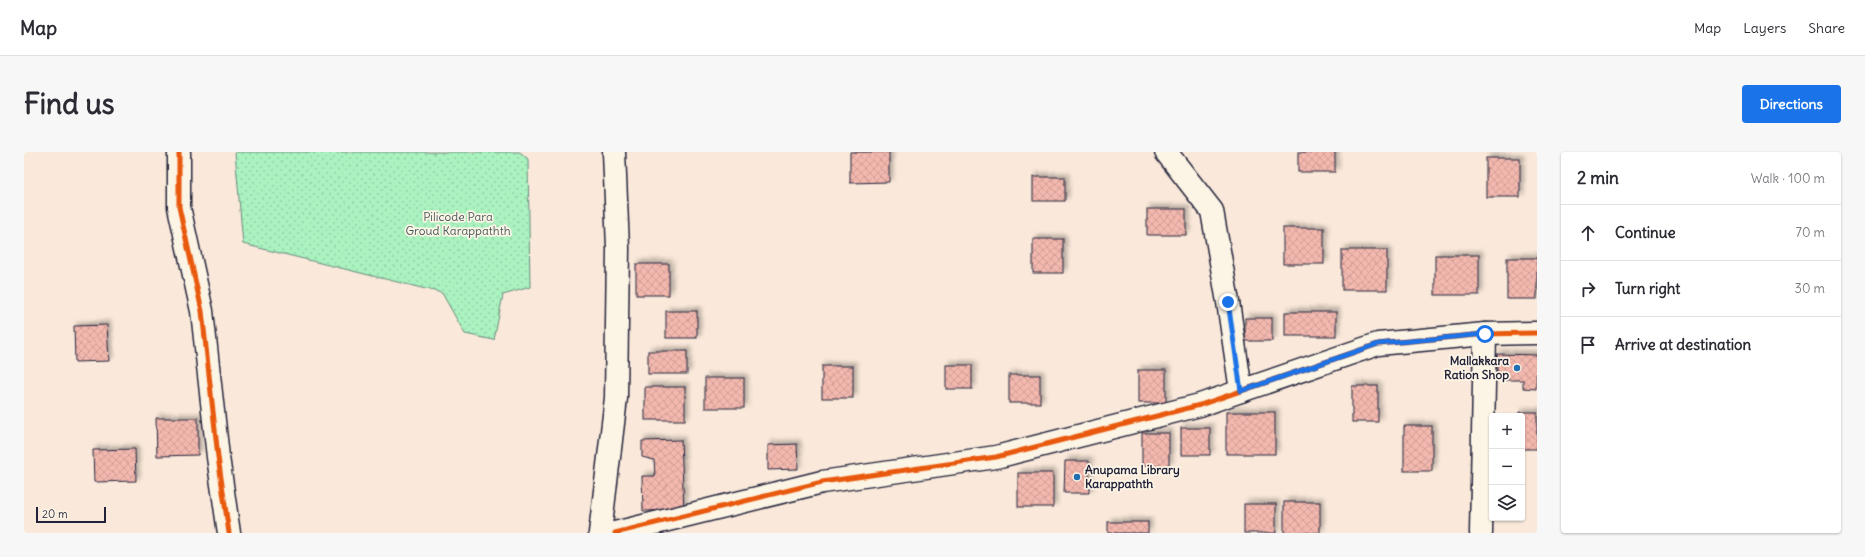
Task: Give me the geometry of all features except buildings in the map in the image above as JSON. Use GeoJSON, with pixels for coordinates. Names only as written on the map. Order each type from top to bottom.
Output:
{"type":"FeatureCollection","features":[{"type":"Feature","properties":{"kind":"street"},"geometry":{"type":"LineString","coordinates":[[179,152],[179,208],[202,311],[228,533]]}},
{"type":"Feature","properties":{"kind":"street"},"geometry":{"type":"LineString","coordinates":[[600,533],[616,398],[618,248],[614,152]]}},
{"type":"Feature","properties":{"kind":"street"},"geometry":{"type":"LineString","coordinates":[[1166,152],[1212,211],[1228,302],[1241,391]]}},
{"type":"Feature","properties":{"kind":"street"},"geometry":{"type":"LineString","coordinates":[[615,533],[822,482],[996,457],[1200,405],[1378,344],[1485,334],[1537,333]]}},
{"type":"Feature","properties":{"kind":"street"},"geometry":{"type":"LineString","coordinates":[[1481,533],[1485,334]]}},
{"type":"Feature","properties":{"kind":"green space","name":"Pilicode Para Groud Karappathth"},"geometry":{"type":"Polygon","coordinates":[[[235,152],[520,152],[528,159],[530,287],[503,295],[494,340],[465,334],[442,293],[243,244],[235,152]]]}},
{"type":"Feature","properties":{"kind":"cycle path"},"geometry":{"type":"LineString","coordinates":[[179,152],[179,207],[202,311],[218,457],[229,533]]}},
{"type":"Feature","properties":{"kind":"cycle path"},"geometry":{"type":"LineString","coordinates":[[615,533],[822,482],[996,457],[1200,405],[1378,344],[1485,334],[1537,333]]}},
{"type":"Feature","properties":{"kind":"place","name":"Mallakkara Ration Shop"},"geometry":{"type":"Point","coordinates":[1517,368]}},
{"type":"Feature","properties":{"kind":"place","name":"Anupama Library Karappathth"},"geometry":{"type":"Point","coordinates":[1077,477]}},
{"type":"Feature","properties":{"kind":"route"},"geometry":{"type":"LineString","coordinates":[[1228,302],[1241,391],[1378,344],[1485,334]]}}]}
